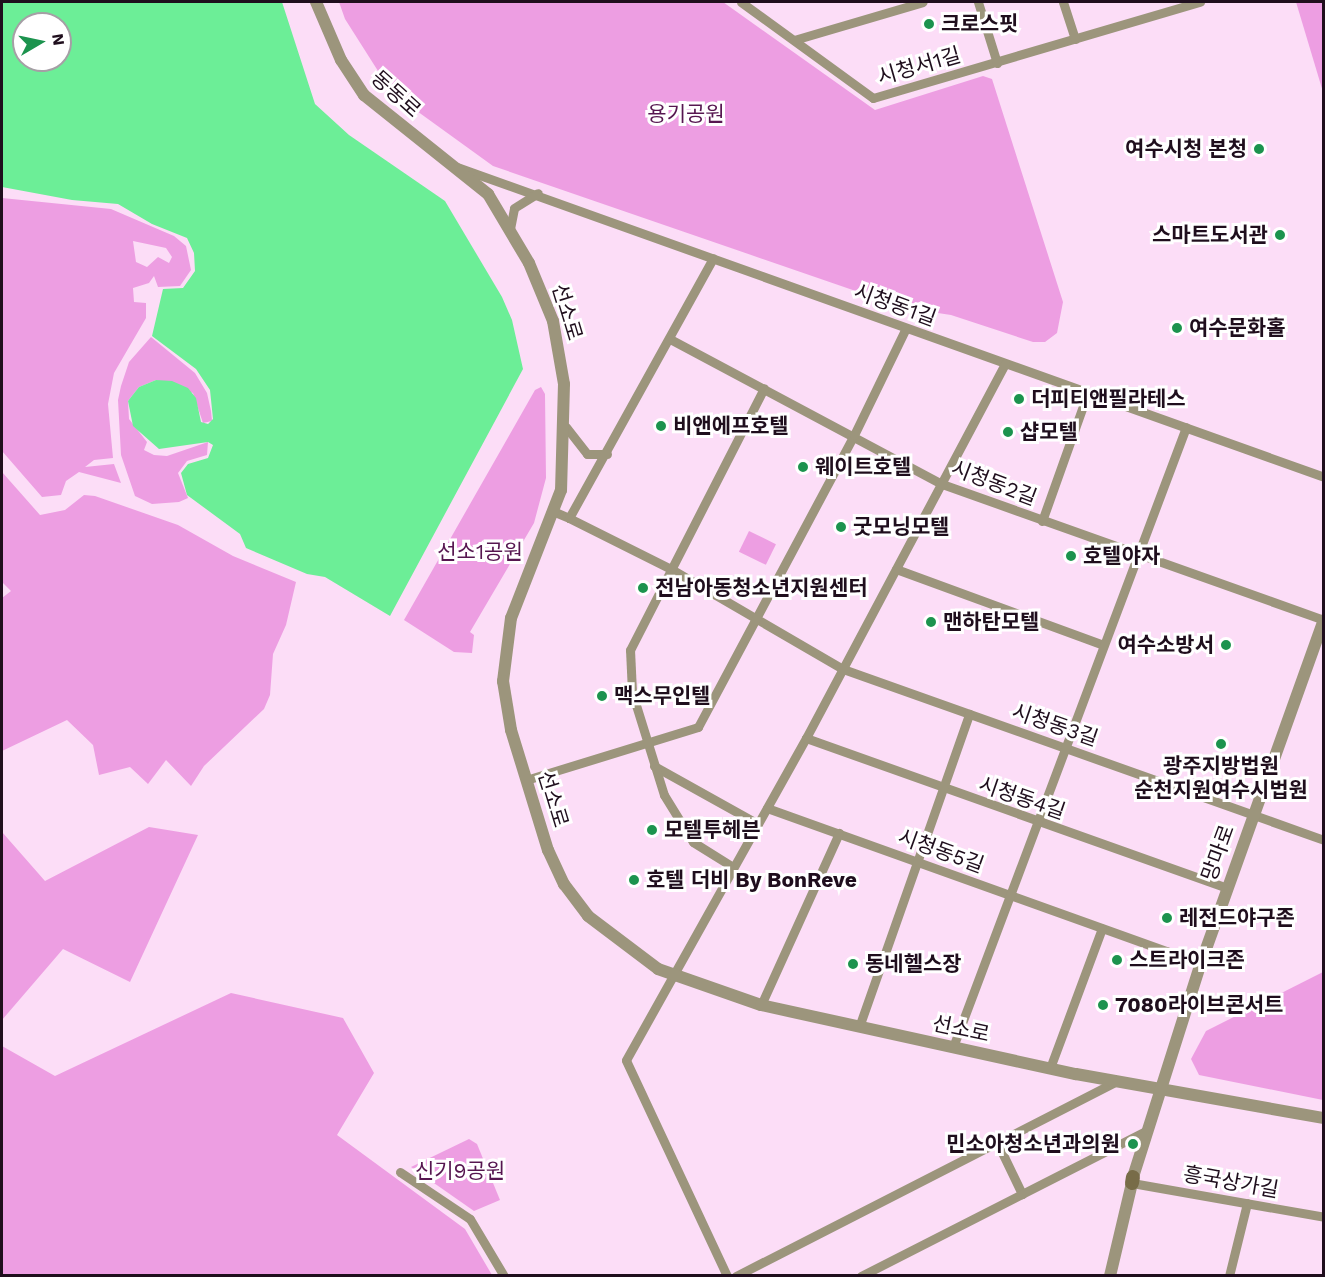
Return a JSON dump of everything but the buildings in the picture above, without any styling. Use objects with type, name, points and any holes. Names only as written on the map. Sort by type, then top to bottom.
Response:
[{"type":"street","name":"동동로","points":[[316,2],[341,60],[364,95],[455,166]]},
{"type":"street","name":"시청서1길","points":[[741,2],[873,98],[1200,2]]},
{"type":"street","points":[[794,40],[923,2]]},
{"type":"street","points":[[978,2],[997,63]]},
{"type":"street","points":[[1063,2],[1075,39]]},
{"type":"street","name":"시청동1길","points":[[455,166],[538,193],[1005,364],[1323,477]]},
{"type":"street","name":"선소로","points":[[455,166],[488,194],[510,229],[553,321],[564,384],[566,427],[561,490],[555,512],[522,584],[510,618],[505,652],[506,705],[548,850],[564,884],[582,908],[619,942],[675,976],[761,1005],[1050,1068],[1323,1118]]},
{"type":"street","points":[[510,229],[514,208],[538,193]]},
{"type":"street","points":[[569,518],[608,454],[713,258]]},
{"type":"street","points":[[526,780],[698,727],[758,619],[854,435],[906,328]]},
{"type":"street","name":"시청동2길","points":[[670,339],[854,435],[942,484],[1323,620]]},
{"type":"street","points":[[727,1275],[626,1060],[806,738],[1005,364]]},
{"type":"street","points":[[733,867],[693,842],[677,821],[654,766],[632,692],[630,650],[764,388]]},
{"type":"street","points":[[1042,521],[1088,392]]},
{"type":"street","points":[[566,427],[587,454],[608,454]]},
{"type":"street","points":[[953,1047],[1186,427]]},
{"type":"street","name":"시청동3길","points":[[555,512],[671,569],[843,669],[1323,840]]},
{"type":"street","points":[[896,569],[1104,645]]},
{"type":"street","name":"망마로","points":[[1110,1275],[1133,1180],[1159,1088],[1323,620]]},
{"type":"street","points":[[859,1027],[915,860],[969,714]]},
{"type":"street","name":"시청동4길","points":[[806,738],[941,789],[1228,888]]},
{"type":"street","points":[[654,766],[758,824]]},
{"type":"street","name":"시청동5길","points":[[767,808],[1201,963]]},
{"type":"street","points":[[761,1005],[838,833]]},
{"type":"street","points":[[1050,1068],[1102,928]]},
{"type":"street","points":[[736,1275],[1117,1081]]},
{"type":"street","points":[[861,1275],[1146,1131]]},
{"type":"street","points":[[997,1142],[1022,1194]]},
{"type":"street","points":[[400,1172],[470,1219],[504,1275]]},
{"type":"street","name":"흥국상가길","points":[[1133,1180],[1323,1217]]},
{"type":"street","points":[[1229,1275],[1246,1203]]},
{"type":"green space","name":"용기공원","points":[[339,2],[723,2],[875,110],[983,76],[992,79],[1063,302],[1057,333],[1045,342],[1033,342],[951,315],[905,308],[493,166],[392,93],[345,19]]},
{"type":"green space","points":[[1296,2],[1323,2],[1323,92]]},
{"type":"green space","points":[[2,198],[111,209],[174,236],[186,246],[191,270],[180,286],[158,287],[154,276],[149,283],[133,288],[134,302],[146,303],[146,318],[114,373],[108,404],[113,458],[94,460],[85,467],[114,464],[121,483],[79,472],[66,481],[61,495],[42,497],[2,451]],"holes":[[[133,241],[166,248],[172,257],[169,263],[158,257],[147,267],[136,262]]]},
{"type":"green space","points":[[151,337],[195,373],[207,393],[211,411],[212,421],[203,423],[193,393],[156,380],[139,387],[128,401],[129,419],[147,442],[144,450],[154,455],[167,456],[208,442],[207,455],[187,461],[178,473],[188,498],[179,502],[152,504],[135,496],[121,455],[118,400],[121,386],[129,362]]},
{"type":"green space","name":"선소1공원","points":[[541,387],[545,394],[546,478],[534,523],[470,632],[474,635],[472,653],[454,652],[404,620],[535,390]]},
{"type":"green space","points":[[2,472],[40,515],[65,510],[84,495],[95,496],[178,525],[233,556],[296,582],[286,625],[273,654],[270,695],[264,709],[204,766],[191,786],[166,760],[148,784],[130,767],[99,775],[93,745],[67,720],[2,751],[2,598],[11,591],[2,582]]},
{"type":"green space","points":[[749,531],[776,544],[766,565],[739,552]]},
{"type":"green space","points":[[149,827],[198,835],[130,982],[63,949],[2,1020],[2,832],[45,881]]},
{"type":"green space","points":[[1323,972],[1323,1100],[1199,1075],[1191,1059],[1206,1031]]},
{"type":"green space","points":[[231,993],[343,1018],[374,1073],[337,1135],[465,1229],[492,1275],[2,1275],[2,1046],[55,1076]]},
{"type":"green space","name":"신기9공원","points":[[469,1139],[477,1144],[500,1200],[474,1211],[411,1167]]},
{"type":"shaded area","points":[[2,2],[282,2],[315,104],[349,135],[445,201],[502,297],[512,320],[523,369],[390,616],[325,577],[307,574],[246,548],[240,534],[187,495],[181,473],[188,464],[208,458],[213,445],[208,442],[159,449],[133,426],[128,401],[139,387],[156,380],[172,381],[188,388],[196,398],[201,422],[208,424],[213,419],[210,390],[196,369],[152,336],[163,289],[183,288],[195,271],[194,253],[187,238],[152,224],[118,204],[72,200],[2,187]]},
{"type":"place","name":"크로스핏","points":[[929,24]]},
{"type":"place","name":"여수시청 본청","points":[[1259,149]]},
{"type":"place","name":"스마트도서관","points":[[1280,235]]},
{"type":"place","name":"여수문화홀","points":[[1177,328]]},
{"type":"place","name":"더피티앤필라테스","points":[[1019,399]]},
{"type":"place","name":"비앤에프호텔","points":[[661,426]]},
{"type":"place","name":"샵모텔","points":[[1008,432]]},
{"type":"place","name":"웨이트호텔","points":[[803,467]]},
{"type":"place","name":"굿모닝모텔","points":[[841,527]]},
{"type":"place","name":"호텔야자","points":[[1071,556]]},
{"type":"place","name":"전남아동청소년지원센터","points":[[643,588]]},
{"type":"place","name":"맨하탄모텔","points":[[931,622]]},
{"type":"place","name":"여수소방서","points":[[1226,645]]},
{"type":"place","name":"맥스무인텔","points":[[602,696]]},
{"type":"place","name":"광주지방법원 순천지원여수시법원","points":[[1221,744]]},
{"type":"place","name":"모텔투헤븐","points":[[652,830]]},
{"type":"place","name":"호텔 더비 By BonReve","points":[[634,880]]},
{"type":"place","name":"레전드야구존","points":[[1167,918]]},
{"type":"place","name":"스트라이크존","points":[[1117,960]]},
{"type":"place","name":"동네헬스장","points":[[853,964]]},
{"type":"place","name":"7080라이브콘서트","points":[[1103,1005]]},
{"type":"place","name":"민소아청소년과의원","points":[[1133,1144]]}]
